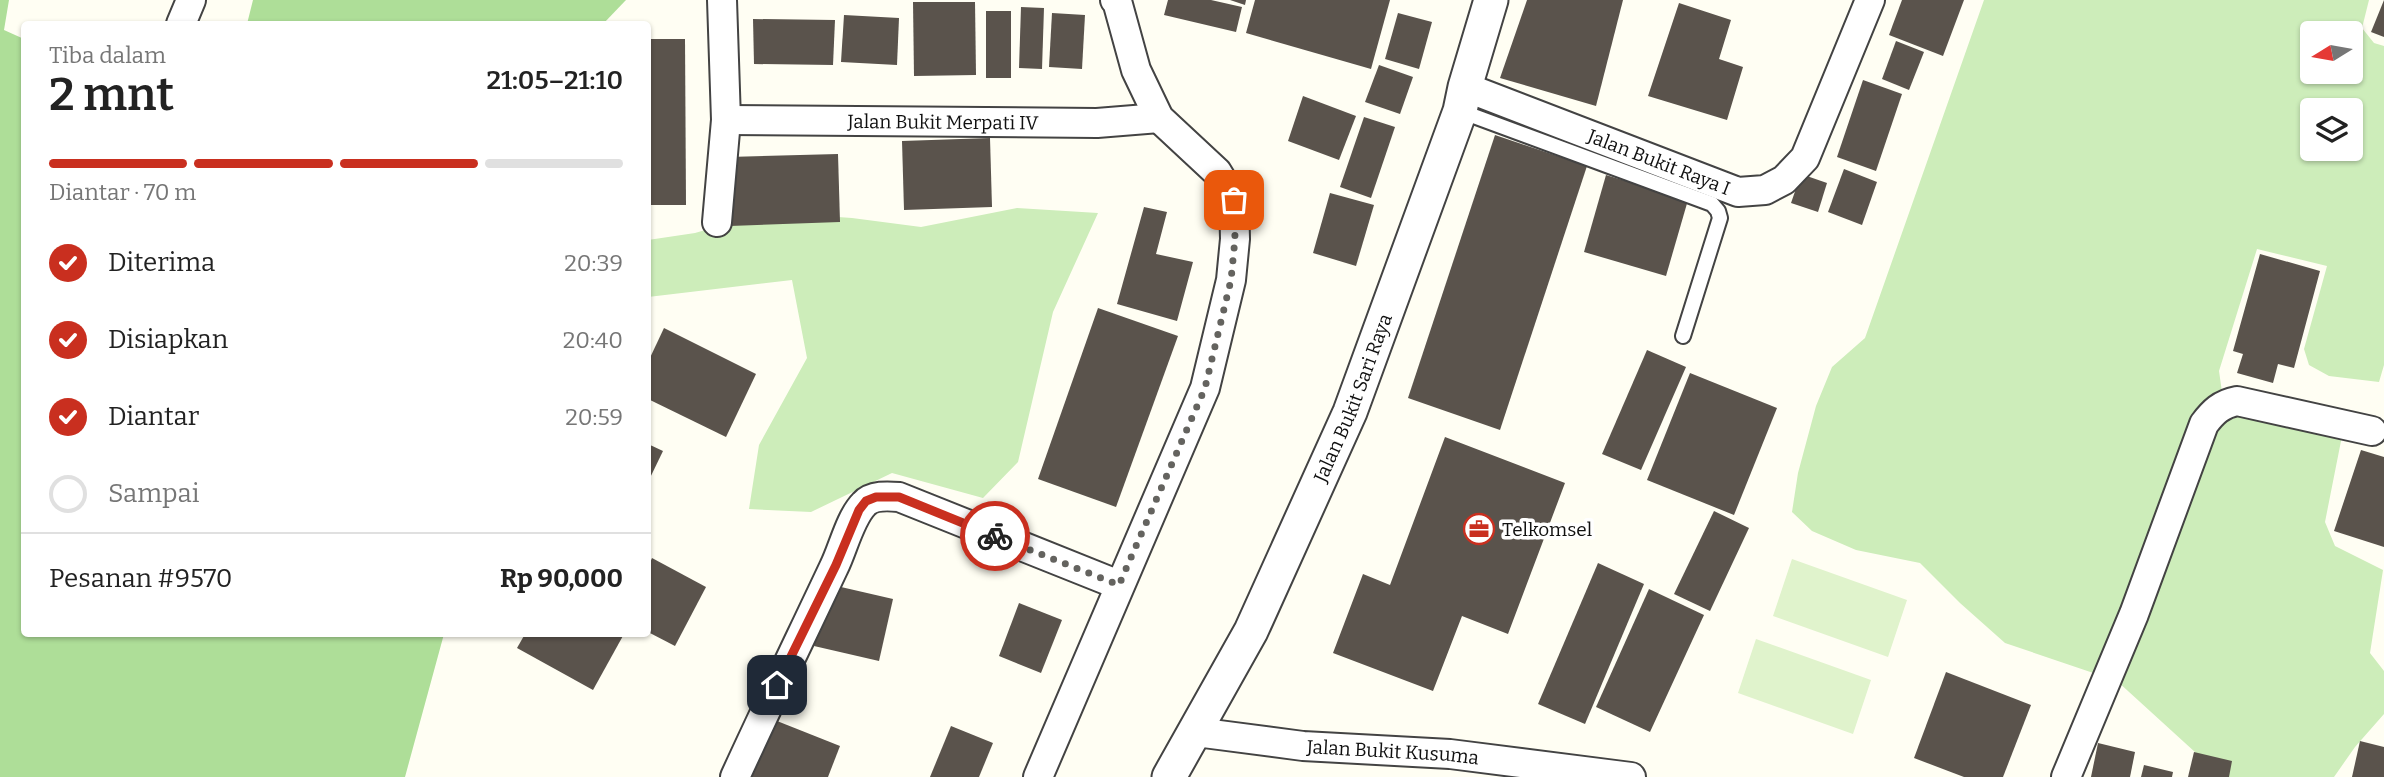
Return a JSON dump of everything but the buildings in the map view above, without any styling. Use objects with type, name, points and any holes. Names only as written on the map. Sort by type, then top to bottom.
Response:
[{"type":"street","points":[[182,21],[191,0]]},
{"type":"street","points":[[717,222],[726,120],[722,0]]},
{"type":"street","points":[[1038,777],[1205,388],[1231,280],[1235,239],[1234,200],[1217,172],[1159,118],[1136,70],[1116,0]]},
{"type":"street","name":"Jalan Bukit Sari Raya","points":[[1169,777],[1251,631],[1350,412],[1462,99],[1492,0]]},
{"type":"street","name":"Jalan Bukit Raya I","points":[[1462,99],[1738,192],[1766,190],[1784,180],[1805,158],[1870,0]]},
{"type":"street","name":"Jalan Bukit Merpati IV","points":[[726,120],[1097,123],[1159,118]]},
{"type":"street","points":[[2066,777],[2134,614],[2204,424],[2215,411],[2226,403],[2236,401],[2372,431]]},
{"type":"street","points":[[735,777],[836,565],[859,510],[866,501],[876,497],[899,497],[1119,585]]},
{"type":"street","name":"Jalan Bukit Kusuma","points":[[1196,732],[1303,746],[1450,754],[1631,777]]},
{"type":"lane","points":[[1462,99],[1712,204],[1720,218],[1683,337]]},
{"type":"green space","points":[[0,0],[9,0],[4,30],[21,38],[21,637],[443,637],[405,777],[0,777]]},
{"type":"green space","points":[[253,0],[626,0],[606,21],[248,21]]},
{"type":"green space","points":[[1984,0],[2369,0],[2363,24],[2363,21],[2300,21],[2300,84],[2363,84],[2363,29],[2374,43],[2384,46],[2384,365],[2379,382],[2329,376],[2309,365],[2304,349],[2327,266],[2257,249],[2219,371],[2225,413],[2342,436],[2325,522],[2335,546],[2383,570],[2370,653],[2384,671],[2384,714],[2355,747],[2334,777],[2217,777],[2207,763],[2117,681],[2005,643],[1920,563],[1856,550],[1812,531],[1792,512],[1798,473],[1816,406],[1832,367],[1865,338]]},
{"type":"green space","points":[[1017,208],[1098,213],[1053,312],[1018,462],[983,498],[892,473],[811,512],[749,509],[759,445],[807,358],[792,280],[651,297],[651,240],[695,233],[767,212],[852,218],[921,227]]},
{"type":"green space","points":[[1792,559],[1907,600],[1888,657],[1773,616]]},
{"type":"green space","points":[[1756,639],[1871,680],[1853,734],[1738,693]]},
{"type":"way so far","points":[[995,536],[1119,585],[1205,388],[1231,280],[1235,239],[1234,200]]},
{"type":"place","name":"Telkomsel","points":[[1479,529]]},
{"type":"route","points":[[777,685],[836,565],[859,510],[866,501],[876,497],[899,497],[995,536]]}]
